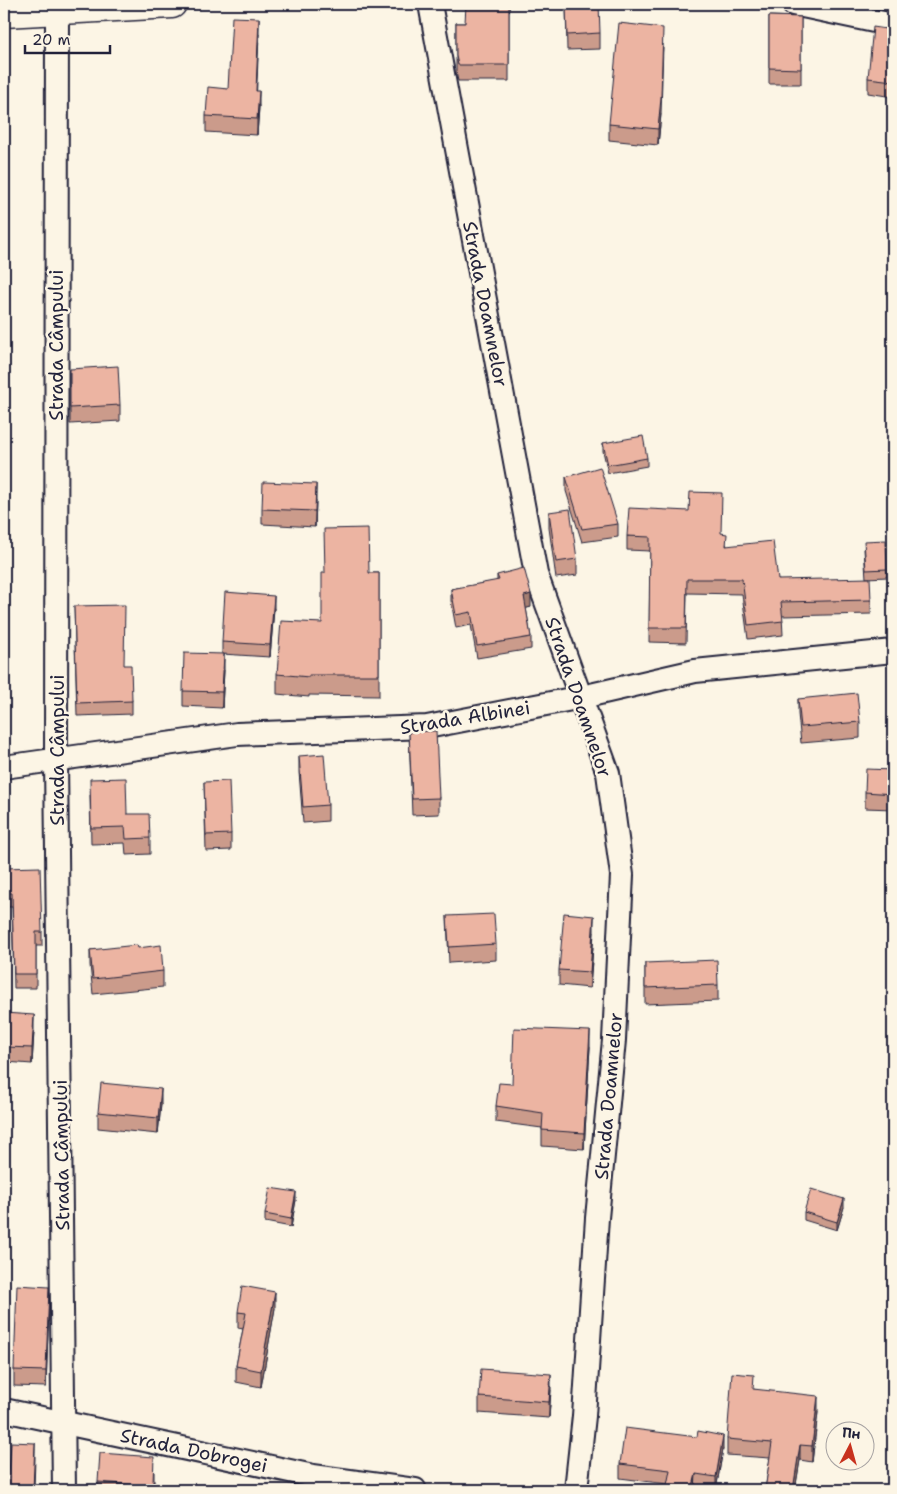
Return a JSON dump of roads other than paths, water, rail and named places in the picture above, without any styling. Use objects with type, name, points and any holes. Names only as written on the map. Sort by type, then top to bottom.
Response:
[{"type":"main road","points":[[4,14],[172,4]]},
{"type":"street","name":"Strada Doamnelor","points":[[430,4],[536,574],[608,773],[622,875],[614,1040],[597,1218],[584,1416],[576,1490]]},
{"type":"street","points":[[794,4],[893,25]]},
{"type":"street","name":"Strada Câmpului","points":[[57,10],[56,760],[64,1490]]},
{"type":"street","name":"Strada Albinei","points":[[4,767],[237,734],[427,727],[582,697],[695,671],[893,651]]},
{"type":"street","name":"Strada Dobrogei","points":[[4,1410],[313,1476],[415,1490]]}]
